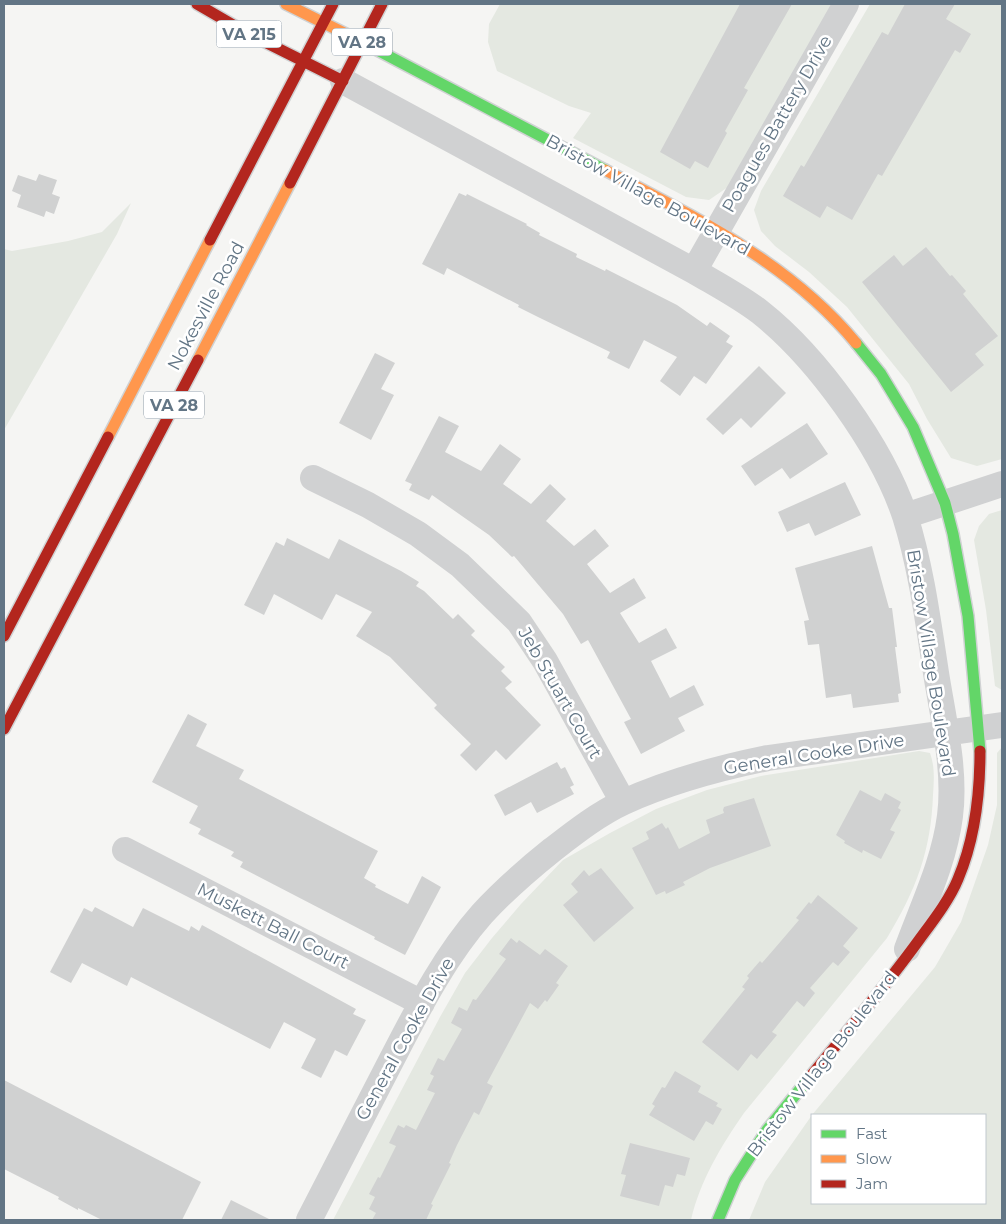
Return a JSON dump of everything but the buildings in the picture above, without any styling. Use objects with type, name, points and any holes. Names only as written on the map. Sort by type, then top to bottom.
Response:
[{"type":"main road","name":"VA 215","points":[[197,4],[247,33],[343,81]]},
{"type":"main road","name":"VA 215","points":[[286,4],[362,42]]},
{"type":"main road","name":"Nokesville Road","points":[[4,636],[333,4]]},
{"type":"main road","name":"Nokesville Road","points":[[4,729],[382,4]]},
{"type":"main road","name":"Bristow Village Boulevard","points":[[362,42],[717,229],[767,262],[798,286],[845,330],[881,374],[913,427],[945,503],[953,534],[990,726],[970,844],[958,880],[935,918],[902,963],[767,1130],[735,1180],[718,1220]]},
{"type":"street","name":"Poagues Battery Drive","points":[[694,271],[846,4]]},
{"type":"street","name":"Bristow Village Boulevard","points":[[343,81],[694,271],[740,298],[783,332],[813,365],[861,428],[878,458],[905,516],[918,565],[946,733],[951,786],[946,841],[935,878],[902,963]]},
{"type":"street","name":"Jeb Stuart Court","points":[[312,478],[368,505],[418,534],[460,565],[518,622],[545,661],[623,802]]},
{"type":"street","points":[[905,516],[1002,484]]},
{"type":"street","name":"General Cooke Drive","points":[[309,1220],[422,1003],[461,940],[481,915],[509,887],[564,840],[623,802],[683,779],[733,765],[768,758],[990,726]]},
{"type":"street","name":"Muskett Ball Court","points":[[125,850],[422,1003]]},
{"type":"shaded area","points":[[500,4],[833,4],[728,187],[709,200],[686,197],[573,138],[591,113],[569,106],[497,71],[488,42],[489,24]]},
{"type":"shaded area","points":[[870,4],[1002,4],[1002,459],[977,466],[951,458],[927,419],[909,384],[847,307],[809,272],[775,246],[761,231],[754,210],[761,191]]},
{"type":"shaded area","points":[[131,203],[117,234],[4,430],[4,249],[12,251],[68,241],[102,232]]},
{"type":"shaded area","points":[[1002,510],[1002,690],[995,686],[986,610],[974,540],[979,526],[989,514]]},
{"type":"shaded area","points":[[1002,747],[1002,1220],[749,1220],[765,1182],[811,1116],[811,1204],[986,1204],[986,1114],[813,1114],[935,967],[961,922],[988,845],[997,805],[997,753]]},
{"type":"shaded area","points":[[919,751],[930,753],[933,763],[932,815],[920,869],[906,903],[887,938],[735,1125],[719,1151],[706,1178],[691,1220],[333,1220],[465,973],[521,904],[563,860],[656,809],[707,790],[761,776]]},
{"type":"traffic: fast","points":[[362,42],[605,170]]},
{"type":"traffic: fast","points":[[856,343],[881,374],[913,427],[945,503],[953,534],[968,616],[980,751]]},
{"type":"traffic: fast","points":[[718,1220],[735,1180],[767,1130],[810,1077]]},
{"type":"traffic: slow","points":[[286,4],[362,42]]},
{"type":"traffic: slow","points":[[605,170],[707,225],[772,266],[802,289],[856,343]]},
{"type":"traffic: slow","points":[[198,360],[290,183]]},
{"type":"traffic: slow","points":[[108,437],[210,240]]},
{"type":"traffic: jam","points":[[197,4],[247,33],[343,81]]},
{"type":"traffic: jam","points":[[210,240],[333,4]]},
{"type":"traffic: jam","points":[[290,183],[382,4]]},
{"type":"traffic: jam","points":[[4,729],[198,360]]},
{"type":"traffic: jam","points":[[4,636],[108,437]]},
{"type":"traffic: jam","points":[[810,1077],[906,958],[941,910],[955,887],[969,848],[978,800],[980,751]]}]
